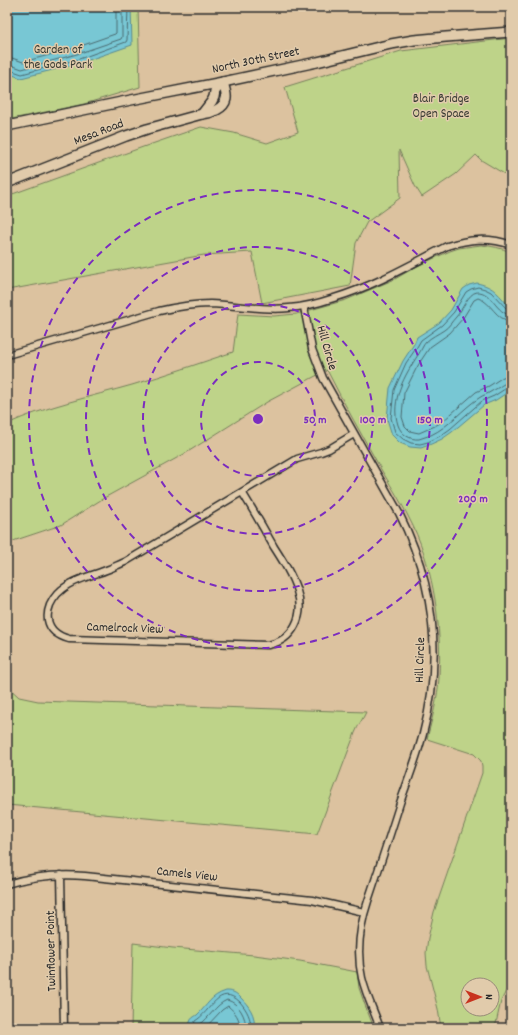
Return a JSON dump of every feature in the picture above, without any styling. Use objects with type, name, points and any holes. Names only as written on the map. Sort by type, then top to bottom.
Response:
[{"type":"main road","name":"North 30th Street","points":[[7,126],[317,62],[391,44],[446,37],[511,32]]},
{"type":"main road","name":"Mesa Road","points":[[7,182],[126,136],[202,114],[210,114],[223,104],[226,98],[223,82]]},
{"type":"street","points":[[7,355],[179,306],[211,304],[278,309],[304,307],[364,288],[447,246],[466,240],[498,241],[511,245]]},
{"type":"street","name":"Hill Circle","points":[[304,307],[311,343],[323,378],[399,513],[415,548],[425,581],[430,607],[434,646],[433,666],[430,698],[423,734],[364,912],[360,935],[359,962],[362,977],[366,992],[380,1028]]},
{"type":"street","name":"Camelrock View","points":[[242,492],[287,569],[297,591],[300,608],[297,623],[294,629],[279,642],[268,645],[69,639],[62,637],[52,630],[49,624],[48,610],[53,600],[66,586],[125,562],[297,459],[329,449],[354,434]]},
{"type":"street","name":"Camels View","points":[[7,884],[34,877],[62,875],[85,876],[312,900],[364,912]]},
{"type":"street","name":"Twinflower Point","points":[[62,875],[64,1028]]},
{"type":"green space","name":"Garden of the Gods Park","points":[[7,7],[138,7],[140,87],[84,104],[7,120]]},
{"type":"green space","name":"Blair Bridge Open Space","points":[[511,38],[511,178],[481,160],[476,155],[456,174],[422,197],[415,186],[399,150],[400,198],[367,222],[356,243],[350,286],[262,303],[252,252],[204,255],[7,290],[7,196],[201,127],[234,133],[267,143],[298,132],[285,87],[401,51]]},
{"type":"green space","points":[[481,245],[496,247],[511,252],[511,981],[500,1006],[500,977],[460,977],[460,1017],[497,1017],[495,1028],[441,1028],[438,1009],[427,966],[426,953],[434,912],[482,773],[481,761],[474,754],[427,739],[437,693],[440,659],[438,620],[426,561],[420,543],[406,512],[327,370],[267,402],[186,453],[104,498],[61,525],[7,543],[7,424],[53,407],[145,381],[233,352],[238,314],[274,316],[296,314],[346,300],[395,279],[417,266],[459,248]]},
{"type":"green space","points":[[7,686],[19,697],[38,701],[366,712],[355,733],[317,834],[7,805]]},
{"type":"green space","points":[[133,943],[254,955],[300,961],[357,972],[359,988],[374,1028],[131,1028]]},
{"type":"water","points":[[7,7],[131,7],[132,45],[80,63],[21,78],[7,73]]},
{"type":"water","points":[[477,283],[493,289],[511,308],[511,390],[496,400],[484,405],[442,439],[421,448],[410,447],[400,443],[392,435],[387,419],[390,388],[417,337],[439,323],[451,310],[463,289],[469,285]]},
{"type":"water","points":[[226,991],[236,993],[246,1004],[253,1015],[254,1028],[189,1028],[192,1019],[216,995]]}]
